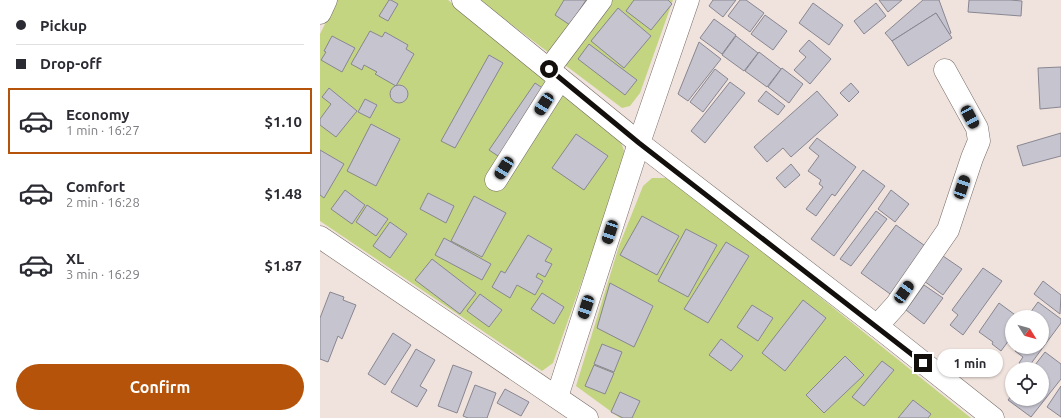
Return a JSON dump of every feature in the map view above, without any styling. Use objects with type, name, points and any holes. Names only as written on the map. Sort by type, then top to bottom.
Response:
[{"type":"street","points":[[320,13],[326,0]]},
{"type":"street","points":[[463,0],[639,143],[877,326],[993,418]]},
{"type":"street","points":[[496,180],[554,74],[601,0]]},
{"type":"street","points":[[557,397],[639,143],[688,0]]},
{"type":"street","points":[[877,326],[896,305],[948,230],[979,141],[977,128],[945,70]]},
{"type":"street","points":[[320,237],[587,418]]},
{"type":"green space","points":[[337,0],[448,0],[605,126],[620,140],[626,156],[553,363],[542,371],[320,221],[320,34]]},
{"type":"green space","points":[[479,0],[673,0],[640,93],[630,106],[622,108]]},
{"type":"green space","points":[[652,178],[671,178],[971,418],[620,418],[576,386],[619,246],[643,186]]},
{"type":"building","points":[[389,0],[398,4],[388,21],[379,16]]},
{"type":"building","points":[[564,0],[586,0],[570,25],[555,15]]},
{"type":"building","points":[[634,0],[668,0],[672,4],[651,30],[626,11]]},
{"type":"building","points":[[713,0],[736,0],[723,17],[709,6]]},
{"type":"building","points":[[740,0],[746,0],[764,13],[750,32],[728,16]]},
{"type":"building","points":[[879,0],[902,0],[888,12]]},
{"type":"building","points":[[923,0],[939,0],[951,33],[949,34],[936,13],[892,41],[885,33]]},
{"type":"building","points":[[969,0],[1022,1],[1021,16],[968,12]]},
{"type":"building","points":[[813,3],[843,25],[829,45],[799,23]]},
{"type":"building","points":[[876,3],[886,16],[864,34],[854,21]]},
{"type":"building","points":[[618,8],[651,36],[624,68],[591,41]]},
{"type":"building","points":[[936,13],[952,38],[908,66],[892,41]]},
{"type":"building","points":[[765,15],[787,31],[773,50],[751,34]]},
{"type":"building","points":[[714,19],[736,35],[722,54],[700,38]]},
{"type":"building","points":[[370,31],[382,37],[385,32],[408,45],[406,49],[414,54],[396,86],[375,74],[377,72],[364,65],[362,70],[351,64]]},
{"type":"building","points":[[332,36],[355,48],[342,72],[321,60],[326,52],[324,51]]},
{"type":"building","points":[[736,36],[758,53],[744,71],[722,55]]},
{"type":"building","points":[[809,40],[831,59],[810,84],[794,70],[806,57],[799,51]]},
{"type":"building","points":[[699,42],[721,59],[688,101],[678,94]]},
{"type":"building","points":[[589,44],[637,80],[625,95],[578,59]]},
{"type":"building","points":[[759,52],[781,69],[767,87],[745,71]]},
{"type":"building","points":[[489,55],[503,63],[455,148],[441,141]]},
{"type":"building","points":[[1061,67],[1061,107],[1040,109],[1038,68]]},
{"type":"building","points":[[782,68],[803,84],[789,103],[768,87]]},
{"type":"building","points":[[715,69],[728,79],[703,112],[690,102]]},
{"type":"building","points":[[730,82],[745,93],[705,143],[691,131]]},
{"type":"building","points":[[535,83],[547,91],[501,158],[489,150]]},
{"type":"building","points":[[851,83],[859,92],[849,102],[840,93]]},
{"type":"building","points":[[399,85],[405,88],[408,94],[405,100],[399,103],[393,100],[390,94],[393,88]]},
{"type":"building","points":[[329,88],[357,111],[336,137],[320,125],[320,119],[331,104],[322,97]]},
{"type":"building","points":[[766,91],[785,106],[778,115],[758,101]]},
{"type":"building","points":[[817,91],[838,115],[791,157],[783,148],[767,162],[754,147]]},
{"type":"building","points":[[365,99],[377,105],[370,118],[358,112]]},
{"type":"building","points":[[371,124],[400,139],[376,186],[347,171]]},
{"type":"building","points":[[1061,133],[1061,156],[1023,166],[1017,146]]},
{"type":"building","points":[[576,134],[608,156],[584,190],[552,168]]},
{"type":"building","points":[[817,138],[856,167],[835,196],[832,194],[816,216],[806,209],[823,187],[819,184],[821,180],[808,171],[819,156],[809,148]]},
{"type":"building","points":[[320,150],[344,164],[324,198],[320,195]]},
{"type":"building","points":[[791,164],[800,175],[785,188],[776,178]]},
{"type":"building","points":[[863,170],[885,186],[834,256],[811,239]]},
{"type":"building","points":[[345,190],[365,205],[352,224],[331,209]]},
{"type":"building","points":[[891,190],[909,204],[895,222],[878,209]]},
{"type":"building","points":[[428,193],[454,206],[446,223],[420,209]]},
{"type":"building","points":[[474,196],[506,213],[482,257],[451,241]]},
{"type":"building","points":[[367,205],[388,219],[376,236],[356,222]]},
{"type":"building","points":[[876,211],[887,219],[851,266],[840,259]]},
{"type":"building","points":[[642,216],[679,236],[657,275],[620,255]]},
{"type":"building","points":[[390,222],[407,234],[390,258],[373,246]]},
{"type":"building","points":[[896,225],[928,248],[893,296],[861,273]]},
{"type":"building","points":[[686,229],[717,245],[688,297],[658,281]]},
{"type":"building","points":[[528,235],[552,249],[545,261],[552,264],[545,277],[538,273],[536,277],[543,281],[535,295],[517,285],[510,298],[492,287],[501,271],[505,273]]},
{"type":"building","points":[[444,238],[491,264],[482,280],[435,255]]},
{"type":"building","points":[[726,242],[749,256],[708,323],[684,309]]},
{"type":"building","points":[[943,256],[962,269],[943,295],[924,281]]},
{"type":"building","points":[[432,259],[476,293],[460,314],[415,280]]},
{"type":"building","points":[[983,268],[1002,281],[963,335],[950,325],[958,315],[952,310]]},
{"type":"building","points":[[1043,281],[1061,295],[1060,314],[1034,294]]},
{"type":"building","points":[[610,283],[653,306],[634,347],[597,328]]},
{"type":"building","points":[[924,285],[943,298],[924,324],[906,310]]},
{"type":"building","points":[[330,292],[344,297],[343,300],[356,305],[342,339],[338,336],[328,362],[320,359],[320,318]]},
{"type":"building","points":[[542,293],[564,307],[554,324],[531,309]]},
{"type":"building","points":[[480,294],[502,310],[489,327],[467,311]]},
{"type":"building","points":[[803,300],[826,318],[785,371],[762,353]]},
{"type":"building","points":[[1038,302],[1049,310],[1032,310]]},
{"type":"building","points":[[999,303],[1008,310],[1005,310],[1005,346],[1001,351],[992,344],[993,342],[979,332]]},
{"type":"building","points":[[752,305],[773,318],[758,341],[737,327]]},
{"type":"building","points":[[1049,310],[1061,319],[1061,323],[1049,339]]},
{"type":"building","points":[[393,333],[411,345],[385,385],[368,374]]},
{"type":"building","points":[[721,339],[743,356],[731,371],[709,355]]},
{"type":"building","points":[[602,344],[622,352],[614,372],[594,364]]},
{"type":"building","points":[[416,349],[435,360],[420,386],[427,390],[417,407],[391,392]]},
{"type":"building","points":[[1019,354],[1038,354],[1032,362],[1020,362],[1023,357]]},
{"type":"building","points":[[1043,354],[1048,354],[1061,364],[1061,379],[1049,394],[1049,362],[1037,362]]},
{"type":"building","points":[[845,356],[864,375],[824,413],[806,395]]},
{"type":"building","points":[[882,361],[894,370],[864,406],[852,397]]},
{"type":"building","points":[[453,365],[472,372],[457,413],[438,406]]},
{"type":"building","points":[[594,365],[614,373],[605,394],[585,386]]},
{"type":"building","points":[[475,385],[496,393],[487,418],[468,418],[463,416]]},
{"type":"building","points":[[1061,386],[1061,417],[1047,407]]},
{"type":"building","points":[[505,389],[529,402],[521,416],[497,403]]},
{"type":"building","points":[[620,392],[640,401],[632,418],[623,418],[611,412]]},
{"type":"building","points":[[913,400],[931,414],[928,418],[898,418]]},
{"type":"building","points":[[1016,406],[1040,406],[1031,417]]},
{"type":"route","points":[[549,69],[639,143],[923,363]]}]
